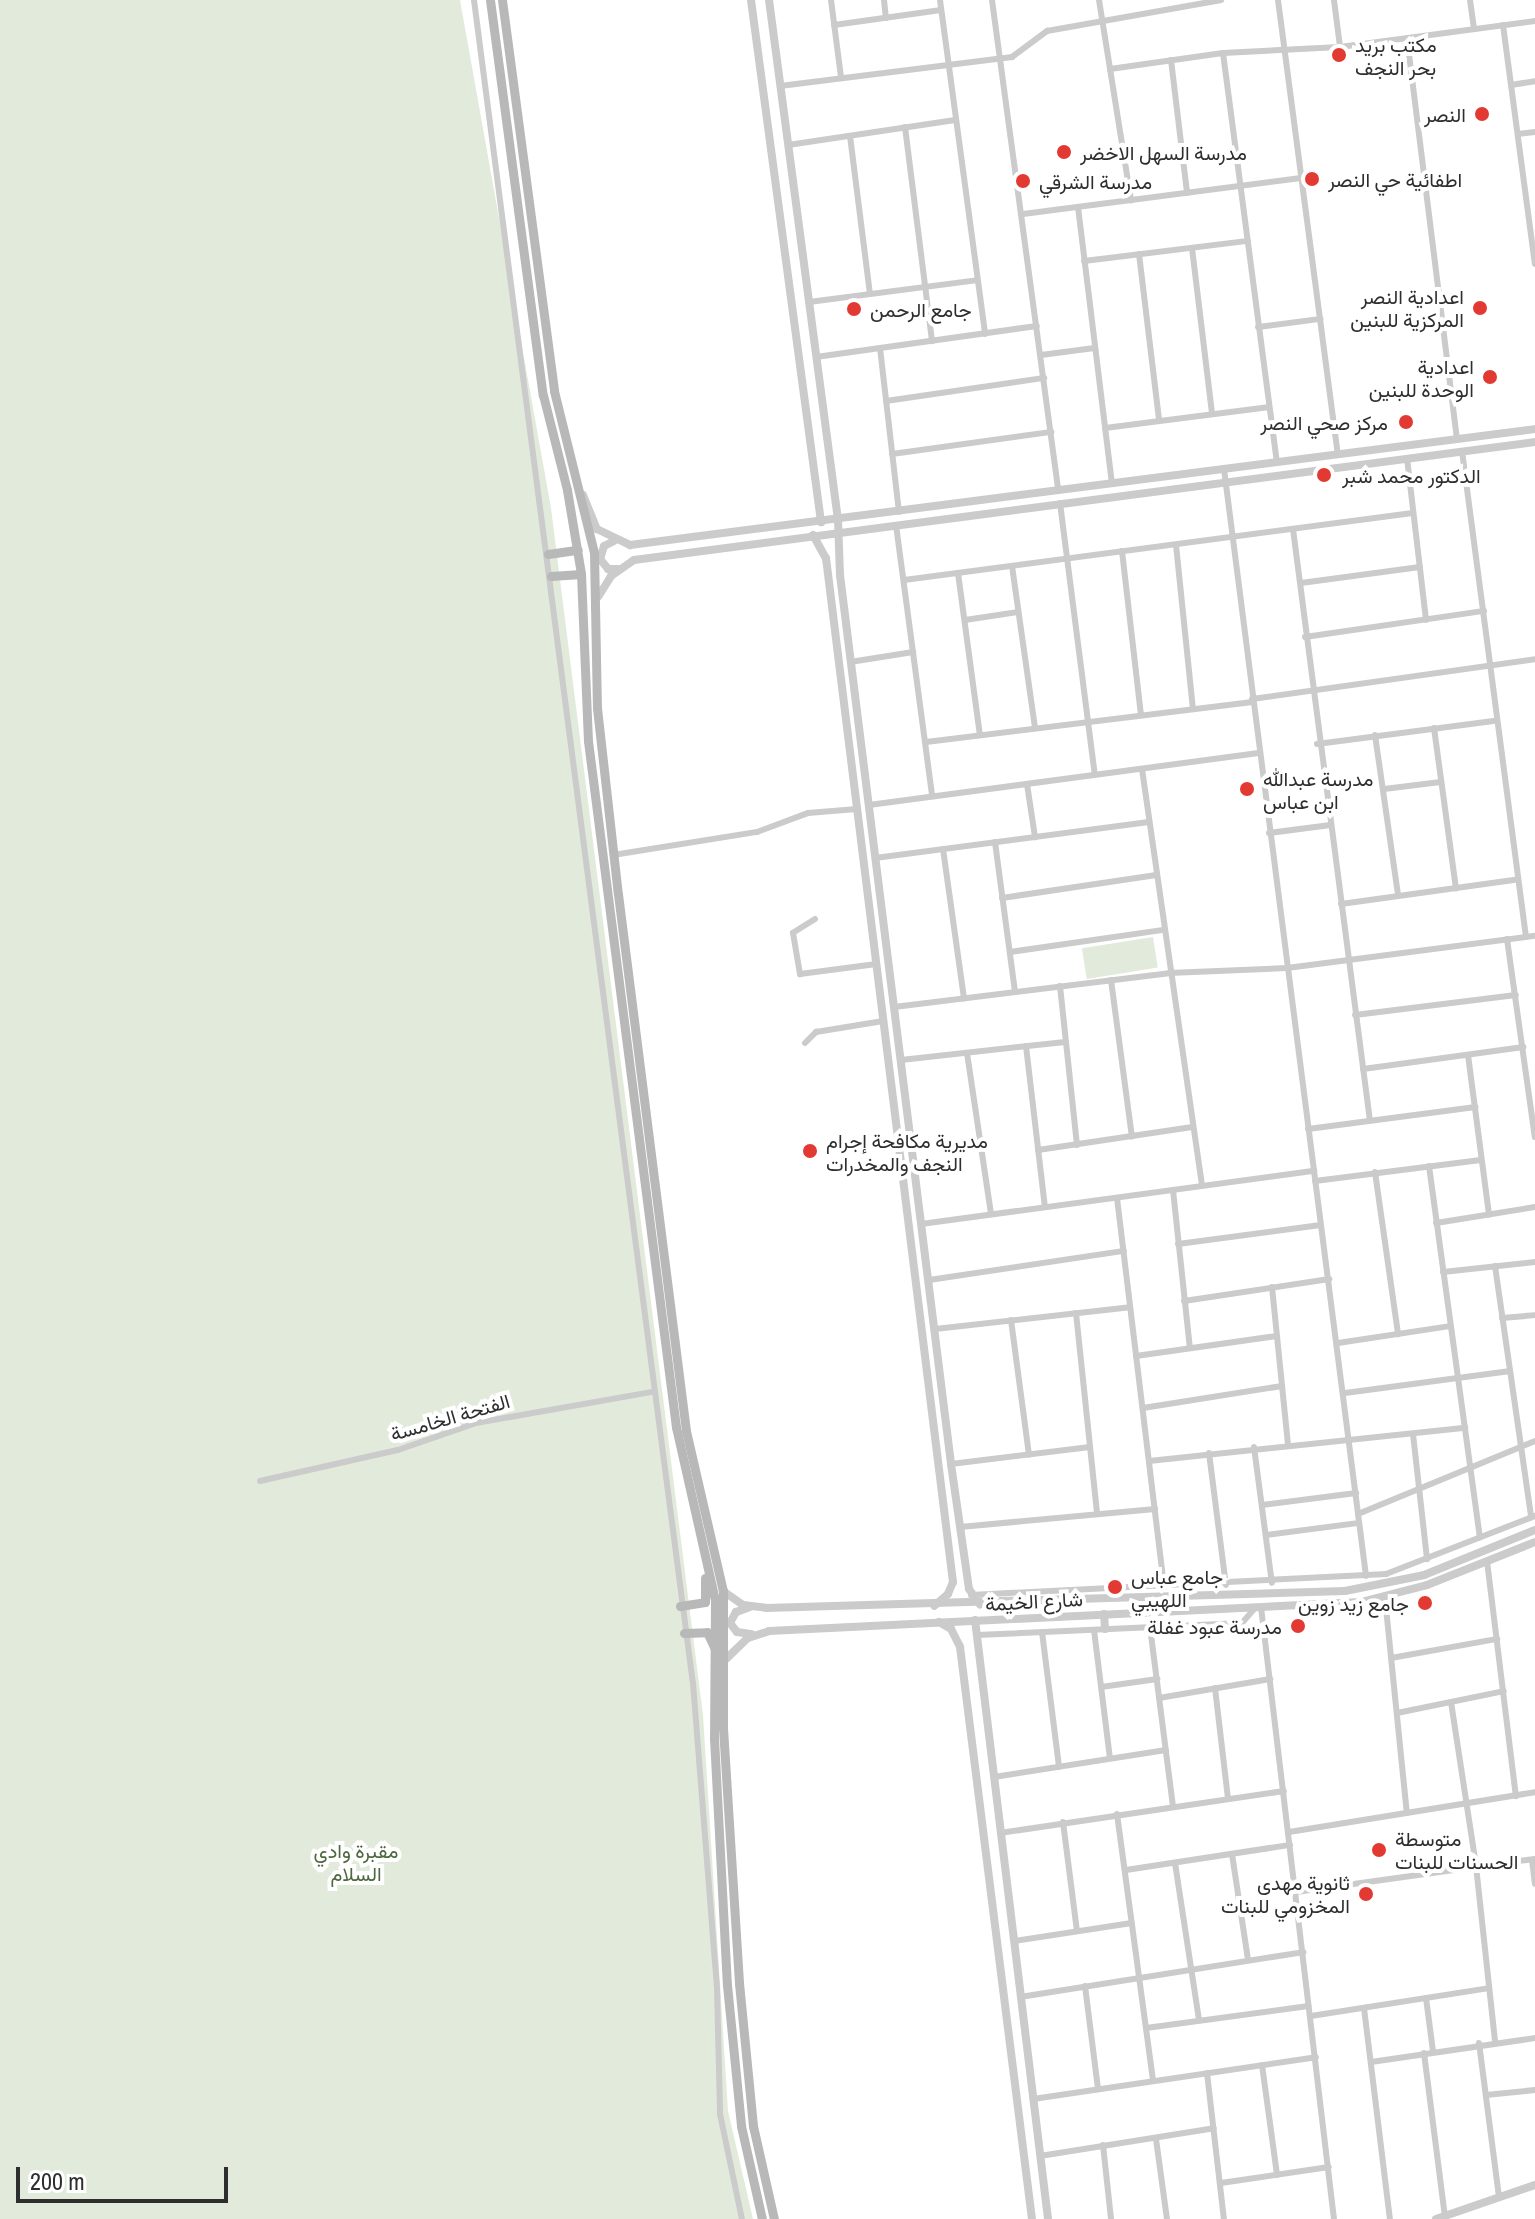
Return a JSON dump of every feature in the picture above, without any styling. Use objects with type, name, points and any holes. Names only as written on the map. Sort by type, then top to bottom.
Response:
[{"type":"main road","points":[[490,0],[543,395],[578,550],[585,697],[676,1427],[715,1600],[721,1659]]},
{"type":"main road","points":[[502,0],[554,391],[583,495],[598,597],[597,699],[613,855],[686,1431],[723,1591],[720,1764],[740,2114],[762,2219]]},
{"type":"main road","points":[[553,435],[564,432]]},
{"type":"main road","points":[[560,463],[563,457],[572,457]]},
{"type":"main road","points":[[548,554],[578,550]]},
{"type":"main road","points":[[551,576],[581,574]]},
{"type":"main road","points":[[584,668],[592,673],[597,670]]},
{"type":"main road","points":[[585,697],[597,699]]},
{"type":"main road","points":[[680,1606],[706,1600],[707,1563]]},
{"type":"main road","points":[[684,1633],[709,1633],[721,1659]]},
{"type":"main road","points":[[721,1782],[750,2102],[774,2219]]},
{"type":"street","points":[[474,0],[551,576],[652,1392],[693,1683],[717,1988],[720,2114],[742,2219]]},
{"type":"street","points":[[751,0],[821,522]]},
{"type":"street","points":[[769,0],[838,520],[850,662],[951,1464],[970,1592],[980,1605]]},
{"type":"street","points":[[831,0],[841,77]]},
{"type":"street","points":[[884,0],[886,18]]},
{"type":"street","points":[[940,0],[985,334]]},
{"type":"street","points":[[992,0],[1058,491]]},
{"type":"street","points":[[1099,0],[1131,200]]},
{"type":"street","points":[[1162,0],[1163,9]]},
{"type":"street","points":[[780,86],[948,62],[1000,59],[1020,55],[1037,34],[1219,0]]},
{"type":"street","points":[[1278,0],[1338,455]]},
{"type":"street","points":[[1334,0],[1340,47]]},
{"type":"street","points":[[1470,0],[1474,29]]},
{"type":"street","points":[[834,25],[941,10]]},
{"type":"street","points":[[1110,69],[1223,53],[1340,47],[1535,21]]},
{"type":"street","points":[[1503,25],[1535,264]]},
{"type":"street","points":[[1407,38],[1457,439]]},
{"type":"street","points":[[1223,53],[1277,462]]},
{"type":"street","points":[[1171,60],[1187,193]]},
{"type":"street","points":[[1511,85],[1535,81]]},
{"type":"street","points":[[788,145],[955,120]]},
{"type":"street","points":[[905,127],[932,341]]},
{"type":"street","points":[[769,131],[786,129]]},
{"type":"street","points":[[1518,134],[1535,132]]},
{"type":"street","points":[[850,136],[870,294]]},
{"type":"street","points":[[773,159],[790,157]]},
{"type":"street","points":[[1023,214],[1301,178]]},
{"type":"street","points":[[1525,189],[1535,188]]},
{"type":"street","points":[[1078,207],[1112,484]]},
{"type":"street","points":[[1084,261],[1248,241]]},
{"type":"street","points":[[1192,248],[1212,413]]},
{"type":"street","points":[[1139,254],[1159,420]]},
{"type":"street","points":[[809,302],[978,280]]},
{"type":"street","points":[[1258,327],[1320,319]]},
{"type":"street","points":[[816,357],[1037,326]]},
{"type":"street","points":[[880,348],[899,512]]},
{"type":"street","points":[[1041,355],[1095,348]]},
{"type":"street","points":[[886,401],[1044,378]]},
{"type":"street","points":[[1105,428],[1268,407]]},
{"type":"street","points":[[583,495],[597,529],[615,541],[630,545],[1535,429]]},
{"type":"street","points":[[892,454],[1051,432]]},
{"type":"street","points":[[598,597],[618,569],[634,560],[1535,442]]},
{"type":"street","points":[[1462,451],[1484,611],[1494,721],[1515,880],[1526,937]]},
{"type":"street","points":[[1407,458],[1426,620]]},
{"type":"street","points":[[1242,467],[1244,479]]},
{"type":"street","points":[[1224,469],[1269,833],[1345,1393],[1366,1576]]},
{"type":"street","points":[[1213,471],[1213,483]]},
{"type":"street","points":[[1060,503],[1095,775]]},
{"type":"street","points":[[943,506],[945,518]]},
{"type":"street","points":[[904,580],[1413,513]]},
{"type":"street","points":[[896,525],[932,796]]},
{"type":"street","points":[[1293,529],[1317,744],[1370,1121]]},
{"type":"street","points":[[813,535],[826,558],[952,1588],[958,1593],[1301,1582],[1366,1576],[1427,1559],[1533,1517],[1495,1266]]},
{"type":"street","points":[[615,541],[604,546],[600,559],[608,569],[618,569]]},
{"type":"street","points":[[1176,545],[1193,709]]},
{"type":"street","points":[[1122,551],[1141,714]]},
{"type":"street","points":[[1012,566],[1035,728]]},
{"type":"street","points":[[1301,583],[1420,567]]},
{"type":"street","points":[[958,573],[980,735]]},
{"type":"street","points":[[1305,637],[1484,611]]},
{"type":"street","points":[[965,620],[1018,612]]},
{"type":"street","points":[[850,662],[913,652]]},
{"type":"street","points":[[926,742],[1193,709],[1535,659]]},
{"type":"street","points":[[1317,744],[1494,721]]},
{"type":"street","points":[[1434,728],[1456,888]]},
{"type":"street","points":[[1375,735],[1398,895]]},
{"type":"street","points":[[869,805],[1259,753]]},
{"type":"street","points":[[1142,769],[1202,1186]]},
{"type":"street","points":[[1384,789],[1441,782]]},
{"type":"street","points":[[1027,784],[1035,837]]},
{"type":"street","points":[[613,855],[757,832],[808,813],[857,809]]},
{"type":"street","points":[[875,858],[1149,822]]},
{"type":"street","points":[[1269,833],[1330,825]]},
{"type":"street","points":[[995,842],[1015,992]]},
{"type":"street","points":[[943,849],[964,999]]},
{"type":"street","points":[[1002,898],[1156,875]]},
{"type":"street","points":[[1341,904],[1515,880]]},
{"type":"street","points":[[815,919],[793,933],[800,974],[876,964]]},
{"type":"street","points":[[1010,952],[1163,930]]},
{"type":"street","points":[[894,1007],[1169,973],[1287,968],[1535,936]]},
{"type":"street","points":[[1507,939],[1533,1103],[1535,1137]]},
{"type":"street","points":[[1111,980],[1132,1137]]},
{"type":"street","points":[[1060,986],[1077,1145]]},
{"type":"street","points":[[1355,1015],[1516,995]]},
{"type":"street","points":[[805,1043],[816,1032],[883,1021]]},
{"type":"street","points":[[901,1060],[1065,1042]]},
{"type":"street","points":[[887,1046],[899,1046]]},
{"type":"street","points":[[1026,1046],[1045,1207]]},
{"type":"street","points":[[1363,1069],[1523,1047]]},
{"type":"street","points":[[967,1053],[991,1214]]},
{"type":"street","points":[[1468,1055],[1489,1215]]},
{"type":"street","points":[[891,1085],[903,1081]]},
{"type":"street","points":[[1308,1129],[1476,1107]]},
{"type":"street","points":[[1038,1150],[1192,1127]]},
{"type":"street","points":[[1315,1181],[1481,1160]]},
{"type":"street","points":[[1429,1166],[1480,1538]]},
{"type":"street","points":[[921,1224],[1314,1171]]},
{"type":"street","points":[[1375,1172],[1398,1334]]},
{"type":"street","points":[[1173,1190],[1190,1348]]},
{"type":"street","points":[[1117,1198],[1164,1587]]},
{"type":"street","points":[[1436,1223],[1535,1207]]},
{"type":"street","points":[[1178,1244],[1321,1225]]},
{"type":"street","points":[[929,1280],[1124,1251]]},
{"type":"street","points":[[1443,1272],[1535,1262]]},
{"type":"street","points":[[1184,1301],[1329,1279]]},
{"type":"street","points":[[1272,1287],[1288,1444]]},
{"type":"street","points":[[935,1329],[1130,1307]]},
{"type":"street","points":[[1076,1313],[1097,1514]]},
{"type":"street","points":[[1502,1318],[1535,1315]]},
{"type":"street","points":[[1011,1320],[1029,1455]]},
{"type":"street","points":[[1338,1343],[1450,1326]]},
{"type":"street","points":[[1136,1356],[1277,1336]]},
{"type":"street","points":[[1345,1393],[1509,1371]]},
{"type":"street","points":[[1143,1408],[1282,1386]]},
{"type":"street","name":"الفتحة الخامسة","points":[[260,1481],[398,1450],[476,1423],[652,1392]]},
{"type":"street","points":[[1149,1461],[1254,1447],[1350,1442],[1465,1428]]},
{"type":"street","points":[[1413,1434],[1427,1559]]},
{"type":"street","points":[[1358,1514],[1535,1441]]},
{"type":"street","points":[[951,1464],[1090,1447]]},
{"type":"street","points":[[1254,1447],[1272,1583]]},
{"type":"street","points":[[1209,1453],[1226,1585]]},
{"type":"street","points":[[1262,1505],[1356,1493]]},
{"type":"street","points":[[960,1527],[1155,1509]]},
{"type":"street","points":[[1266,1535],[1359,1523]]},
{"type":"street","name":"شارع الخيمة","points":[[751,1607],[980,1605],[1301,1593],[1400,1582],[1535,1530]]},
{"type":"street","name":"شارع الخيمة","points":[[755,1634],[1385,1598],[1535,1542]]},
{"type":"street","points":[[1487,1561],[1516,1796]]},
{"type":"street","points":[[1301,1582],[1301,1593]]},
{"type":"street","points":[[934,1606],[952,1588]]},
{"type":"street","points":[[723,1591],[751,1607]]},
{"type":"street","points":[[1234,1609],[1230,1602],[1240,1595]]},
{"type":"street","points":[[1180,1597],[1188,1605],[1183,1611]]},
{"type":"street","points":[[1385,1598],[1407,1813]]},
{"type":"street","points":[[751,1607],[736,1612],[730,1623],[737,1632],[755,1634]]},
{"type":"street","points":[[977,1635],[1246,1623],[1259,1607]]},
{"type":"street","points":[[1259,1607],[1284,1791],[1334,2219]]},
{"type":"street","points":[[1104,1614],[1105,1629]]},
{"type":"street","points":[[975,1620],[1048,2219]]},
{"type":"street","points":[[938,1622],[957,1636],[961,1658],[1032,2219]]},
{"type":"street","points":[[1150,1627],[1173,1806]]},
{"type":"street","points":[[1094,1630],[1110,1758]]},
{"type":"street","points":[[1042,1632],[1059,1767]]},
{"type":"street","points":[[721,1659],[755,1634]]},
{"type":"street","points":[[1391,1658],[1497,1639]]},
{"type":"street","points":[[961,1658],[979,1656]]},
{"type":"street","points":[[1101,1687],[1157,1679]]},
{"type":"street","points":[[1159,1698],[1270,1679]]},
{"type":"street","points":[[1215,1688],[1228,1798]]},
{"type":"street","points":[[1397,1713],[1504,1691]]},
{"type":"street","points":[[1451,1702],[1476,1866],[1495,2041]]},
{"type":"street","points":[[994,1777],[1166,1750]]},
{"type":"street","points":[[1000,1833],[1284,1791]]},
{"type":"street","points":[[1289,1832],[1535,1792]]},
{"type":"street","points":[[1117,1814],[1153,2081]]},
{"type":"street","points":[[1063,1822],[1077,1931]]},
{"type":"street","points":[[1126,1870],[1290,1845]]},
{"type":"street","points":[[1232,1854],[1248,1960]]},
{"type":"street","points":[[1296,1892],[1534,1860],[1535,1884]]},
{"type":"street","points":[[1175,1863],[1199,2020]]},
{"type":"street","points":[[1014,1941],[1132,1923]]},
{"type":"street","points":[[998,1952],[1008,1959],[1015,1952]]},
{"type":"street","points":[[1004,1997],[1011,1989],[1020,1996],[1303,1952]]},
{"type":"street","points":[[1085,1986],[1098,2089]]},
{"type":"street","points":[[1311,2016],[1489,1988]]},
{"type":"street","points":[[1426,1998],[1433,2051]]},
{"type":"street","points":[[1146,2028],[1309,2006]]},
{"type":"street","points":[[1364,2008],[1390,2219]]},
{"type":"street","points":[[1371,2062],[1479,2043],[1535,2038]]},
{"type":"street","points":[[1479,2043],[1499,2198]]},
{"type":"street","points":[[1424,2053],[1440,2218],[1535,2185]]},
{"type":"street","points":[[1033,2099],[1316,2057]]},
{"type":"street","points":[[1262,2065],[1277,2175]]},
{"type":"street","points":[[1207,2073],[1224,2219]]},
{"type":"street","points":[[1486,2095],[1535,2090]]},
{"type":"street","points":[[1040,2156],[1214,2128]]},
{"type":"street","points":[[1156,2139],[1167,2219]]},
{"type":"street","points":[[1103,2145],[1111,2219]]},
{"type":"street","points":[[1221,2183],[1329,2167]]},
{"type":"green space","name":"مقبرة وادي السلام","points":[[0,0],[460,0],[551,508],[703,1715],[728,2111],[753,2219],[0,2219]]},
{"type":"green space","points":[[1153,937],[1158,968],[1087,979],[1082,948]]},
{"type":"place","name":"مكتب بريد بحر النجف","points":[[1339,55]]},
{"type":"place","name":"النصر","points":[[1482,114]]},
{"type":"place","name":"مدرسة السهل الاخضر","points":[[1064,152]]},
{"type":"place","name":"اطفائية حي النصر","points":[[1312,179]]},
{"type":"place","name":"مدرسة الشرقي","points":[[1023,181]]},
{"type":"place","name":"اعدادية النصر المركزية للبنين","points":[[1480,308]]},
{"type":"place","name":"جامع الرحمن","points":[[854,309]]},
{"type":"place","name":"اعدادية الوحدة للبنين","points":[[1490,377]]},
{"type":"place","name":"مركز صحي النصر","points":[[1406,422]]},
{"type":"place","name":"الدكتور محمد شبر","points":[[1324,475]]},
{"type":"place","name":"مدرسة عبدالله ابن عباس","points":[[1247,789]]},
{"type":"place","name":"مديرية مكافحة إجرام النجف والمخدرات","points":[[810,1151]]},
{"type":"place","name":"جامع عباس اللهيبي","points":[[1115,1587]]},
{"type":"place","name":"جامع زيد زوين","points":[[1425,1603]]},
{"type":"place","name":"مدرسة عبود غفلة","points":[[1298,1626]]},
{"type":"place","name":"متوسطة الحسنات للبنات","points":[[1379,1850]]},
{"type":"place","name":"ثانوية مهدي المخزومي للبنات","points":[[1366,1894]]}]
